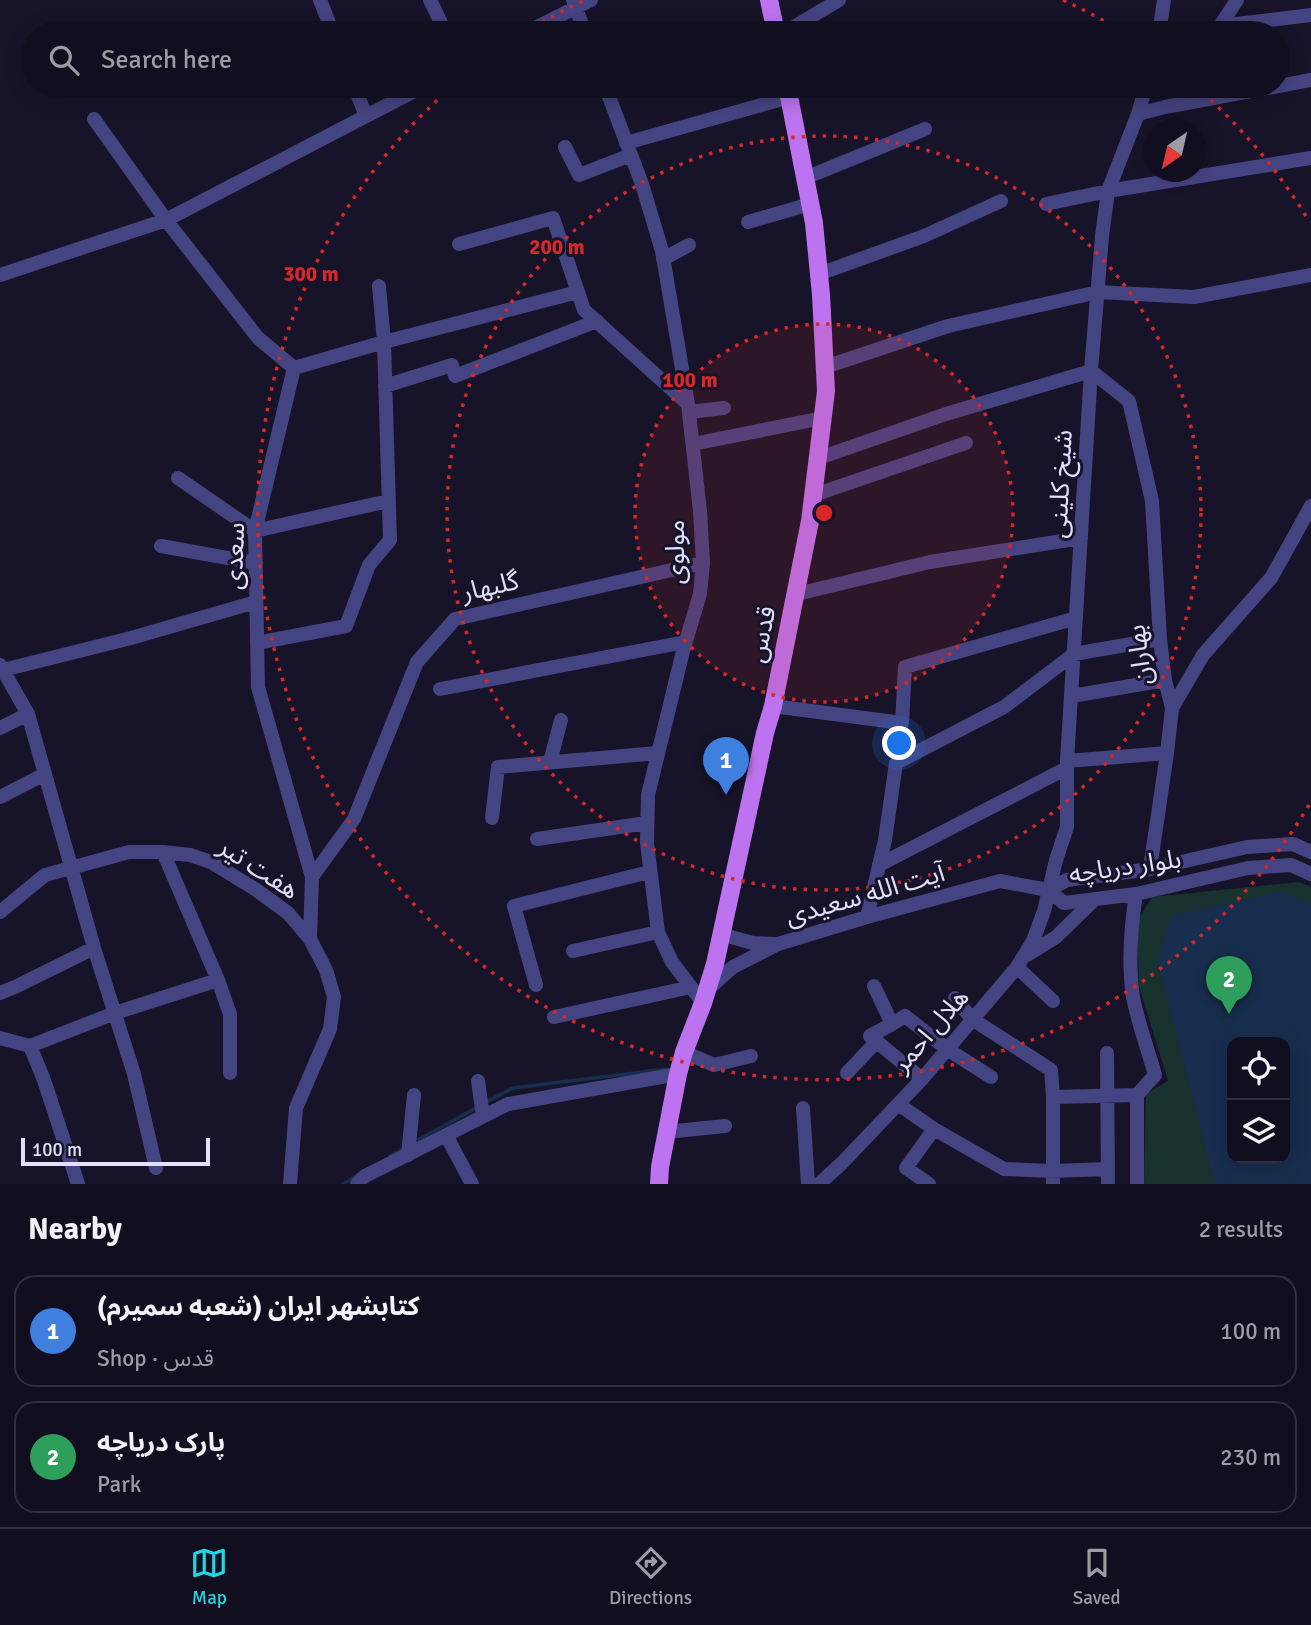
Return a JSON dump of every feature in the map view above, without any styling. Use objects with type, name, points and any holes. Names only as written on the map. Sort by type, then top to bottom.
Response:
[{"type":"main road","points":[[769,0],[773,21]]},
{"type":"main road","name":"قدس","points":[[659,1184],[678,1074],[700,993],[715,964],[773,706],[797,594],[819,458],[826,391],[819,274],[814,223],[790,98]]},
{"type":"street","points":[[320,0],[328,21]]},
{"type":"street","points":[[430,0],[440,21]]},
{"type":"street","points":[[545,21],[574,4],[591,0]]},
{"type":"street","points":[[803,21],[839,0]]},
{"type":"street","points":[[1161,21],[1164,0]]},
{"type":"street","points":[[1222,21],[1237,0]]},
{"type":"street","points":[[574,4],[580,21]]},
{"type":"street","points":[[1273,21],[1311,15]]},
{"type":"street","points":[[1290,84],[1311,80]]},
{"type":"street","points":[[359,98],[366,116]]},
{"type":"street","points":[[0,275],[166,220],[401,98]]},
{"type":"street","name":"مولوی","points":[[609,98],[642,184],[663,259],[689,408],[704,563],[700,594],[685,642],[648,795],[647,844],[658,932],[672,962],[700,993]]},
{"type":"street","points":[[565,147],[579,175],[629,149],[772,98]]},
{"type":"street","name":"شیخ کلینی","points":[[1048,890],[1067,827],[1067,764],[1091,371],[1108,191],[1143,98]]},
{"type":"street","points":[[1138,114],[1214,98]]},
{"type":"street","points":[[94,119],[166,220],[258,338],[295,368],[578,292]]},
{"type":"street","points":[[805,178],[925,129]]},
{"type":"street","points":[[1046,204],[1108,191],[1311,159]]},
{"type":"street","points":[[819,274],[924,236],[1001,201]]},
{"type":"street","points":[[748,222],[810,204]]},
{"type":"street","points":[[459,244],[552,218],[584,310],[689,408],[723,408]]},
{"type":"street","points":[[663,259],[689,245]]},
{"type":"street","points":[[825,367],[948,326],[1098,292],[1194,297],[1311,275]]},
{"type":"street","points":[[257,643],[346,626],[369,565],[390,540],[384,342],[379,286]]},
{"type":"street","points":[[385,386],[452,365],[455,376],[597,321]]},
{"type":"street","name":"سعدی","points":[[295,368],[255,531],[258,687],[312,877],[310,939]]},
{"type":"street","points":[[819,458],[946,414],[1091,371]]},
{"type":"street","name":"بهاران","points":[[1091,371],[1129,401],[1152,501],[1160,639],[1172,708]]},
{"type":"street","points":[[692,444],[823,418]]},
{"type":"street","points":[[814,495],[966,443]]},
{"type":"street","points":[[178,478],[255,531],[388,501]]},
{"type":"street","name":"بهاران","points":[[1172,708],[1203,654],[1271,578],[1311,506]]},
{"type":"street","points":[[797,594],[930,562],[1082,538]]},
{"type":"street","points":[[161,546],[256,563]]},
{"type":"street","name":"گلبهار","points":[[312,877],[354,819],[417,662],[455,618],[704,563]]},
{"type":"street","points":[[156,1168],[134,1074],[94,948],[28,714],[1,668],[131,638],[256,602]]},
{"type":"street","points":[[773,706],[902,723],[905,667],[1076,618]]},
{"type":"street","points":[[867,917],[885,839],[896,764],[1004,707],[1074,654],[1160,639]]},
{"type":"street","points":[[440,689],[685,642]]},
{"type":"street","points":[[1072,696],[1165,680]]},
{"type":"street","points":[[1150,869],[1172,708]]},
{"type":"street","points":[[0,728],[28,714]]},
{"type":"street","points":[[550,762],[561,720]]},
{"type":"street","points":[[492,818],[498,767],[658,753]]},
{"type":"street","points":[[879,865],[1067,764],[1167,753]]},
{"type":"street","points":[[0,797],[45,774]]},
{"type":"street","points":[[537,839],[647,823]]},
{"type":"street","name":"بلوار دریاچه","points":[[1311,852],[1293,845],[1247,847],[1150,869],[1067,880],[1048,890],[1064,903],[1136,894],[1248,869],[1291,865],[1311,874]]},
{"type":"street","name":"هفت تیر","points":[[0,912],[45,875],[129,852],[163,852],[190,855],[211,862],[288,913],[310,939],[326,970],[334,997],[330,1029],[296,1108],[290,1184]]},
{"type":"street","points":[[163,852],[230,1014],[230,1073]]},
{"type":"street","points":[[536,985],[514,906],[649,872]]},
{"type":"street","name":"آیت الله سعیدی","points":[[700,993],[733,967],[778,944],[867,917],[1000,881],[1048,890]]},
{"type":"street","name":"هلال احمر","points":[[820,1184],[922,1079],[1020,962],[1033,942],[1048,890]]},
{"type":"street","points":[[1136,894],[1132,918],[1133,996],[1155,1075],[1137,1094],[1137,1184]]},
{"type":"street","points":[[1053,1001],[1020,962],[1056,937],[1095,899]]},
{"type":"street","points":[[573,951],[658,932]]},
{"type":"street","points":[[720,934],[752,943],[778,944]]},
{"type":"street","points":[[0,993],[94,948]]},
{"type":"street","points":[[0,1038],[30,1046],[114,1013],[218,980]]},
{"type":"street","points":[[874,986],[892,1024]]},
{"type":"street","points":[[554,1017],[700,993]]},
{"type":"street","points":[[955,998],[972,1019],[1051,1070],[1053,1178]]},
{"type":"street","points":[[922,1079],[870,1036],[905,1016],[947,1049],[991,1077]]},
{"type":"street","points":[[847,1073],[877,1041]]},
{"type":"street","points":[[30,1046],[78,1184]]},
{"type":"street","points":[[684,1052],[714,1065],[751,1056]]},
{"type":"street","points":[[1107,1053],[1108,1184]]},
{"type":"street","points":[[357,1184],[408,1148],[446,1135],[482,1108],[678,1074]]},
{"type":"street","points":[[478,1082],[482,1108]]},
{"type":"street","points":[[408,1148],[414,1094]]},
{"type":"street","points":[[1053,1097],[1137,1094]]},
{"type":"street","points":[[898,1104],[933,1129],[1004,1169],[1053,1178],[1108,1169]]},
{"type":"street","points":[[803,1108],[808,1184]]},
{"type":"street","points":[[666,1132],[725,1126]]},
{"type":"street","points":[[929,1184],[906,1168],[933,1129]]},
{"type":"street","points":[[446,1135],[472,1184]]},
{"type":"green space","points":[[1299,882],[1311,887],[1311,1184],[1144,1184],[1146,1094],[1168,1081],[1139,986],[1137,921],[1152,897]]},
{"type":"water","points":[[1281,892],[1311,905],[1311,1184],[1215,1184],[1157,960],[1171,916]]},
{"type":"waterway","points":[[484,1103],[513,1088],[667,1069]]},
{"type":"waterway","points":[[414,1142],[478,1107]]},
{"type":"waterway","points":[[390,1156],[404,1148]]},
{"type":"waterway","points":[[343,1184],[359,1174]]},
{"type":"place","name":"کتابشهر ایران (شعبه سمیرم)","points":[[726,795]]},
{"type":"place","name":"پارک دریاچه","points":[[1229,1014]]}]
